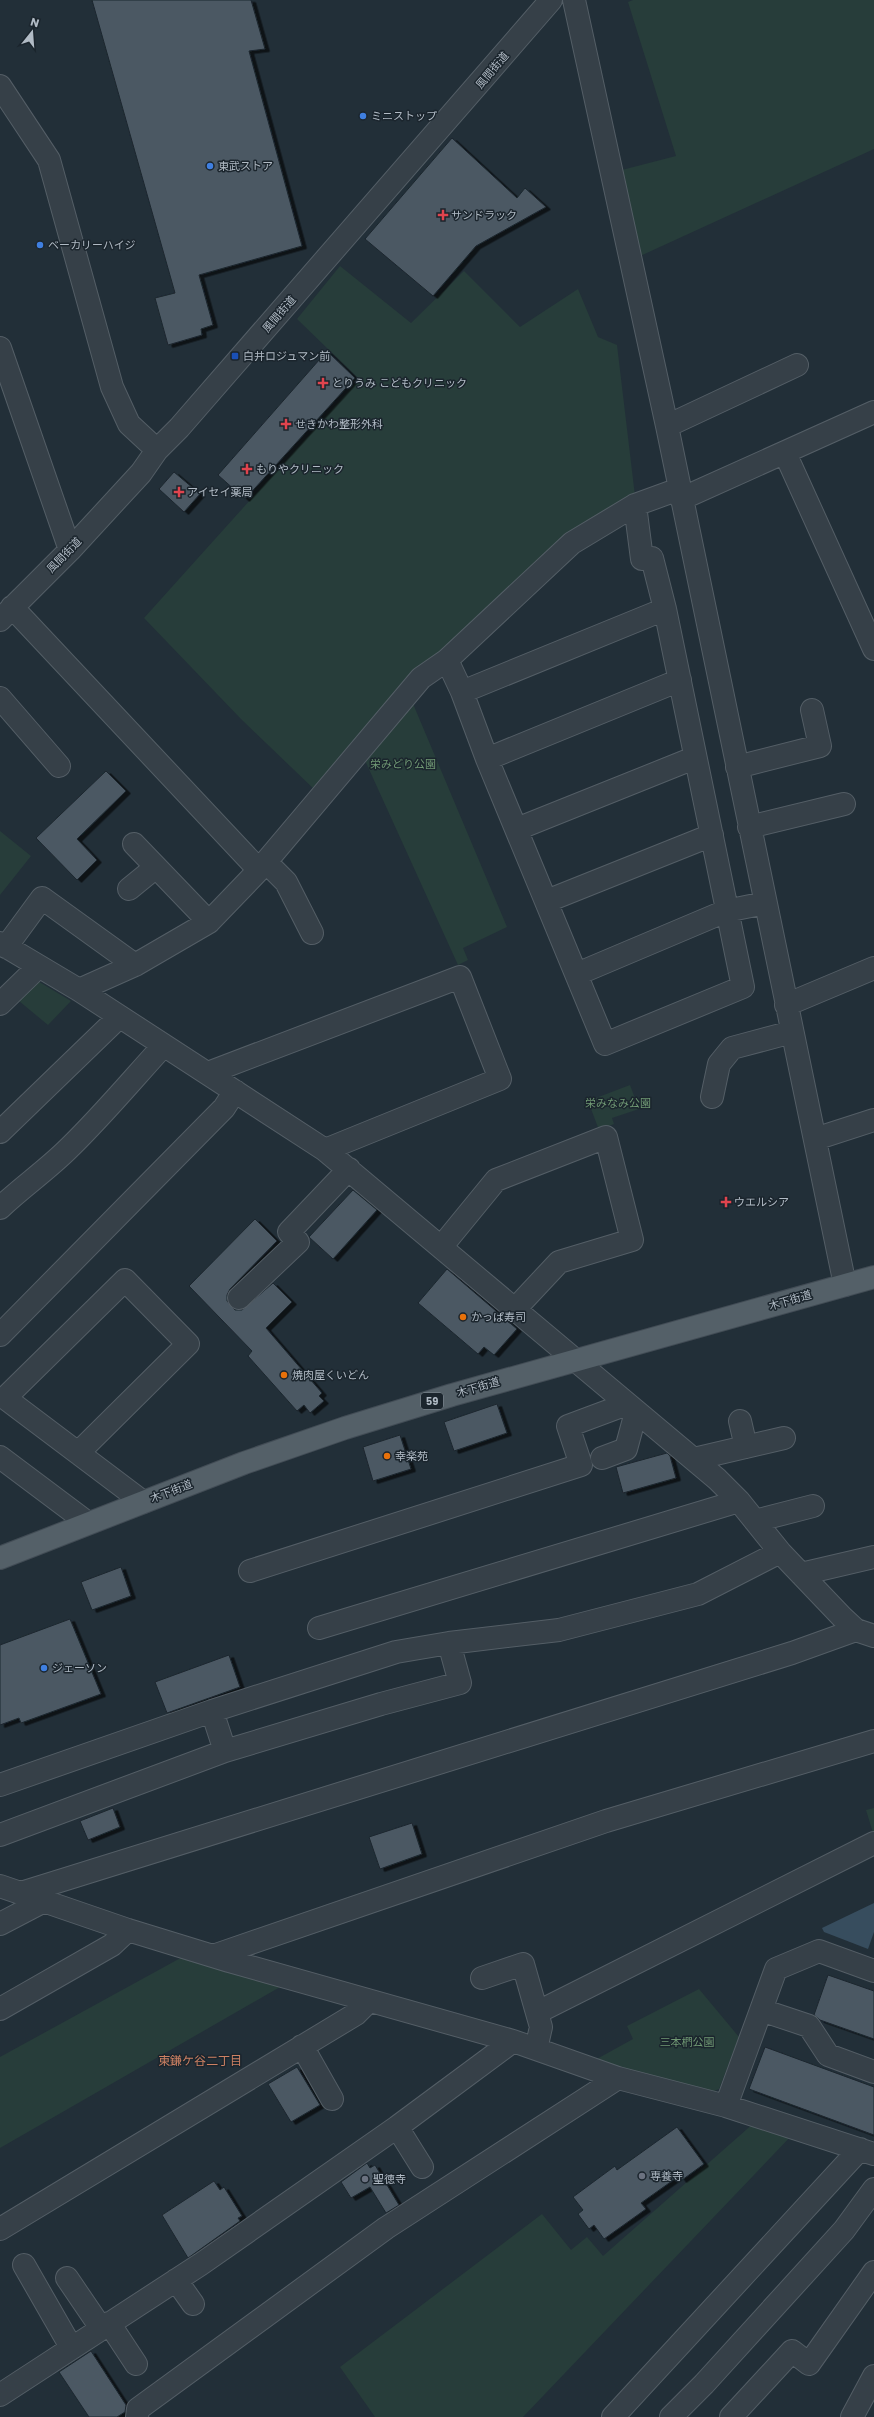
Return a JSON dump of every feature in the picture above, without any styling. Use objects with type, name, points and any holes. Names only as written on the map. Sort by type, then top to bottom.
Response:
[{"type":"main road","name":"木下街道","points":[[0,1558],[244,1463],[345,1428],[452,1395],[874,1277]]},
{"type":"street","name":"風間街道","points":[[4,616],[70,550],[141,473],[157,450],[184,422],[551,0]]},
{"type":"street","points":[[574,0],[667,426],[845,1285]]},
{"type":"street","points":[[0,86],[49,160],[112,387],[129,424],[157,450]]},
{"type":"street","points":[[0,348],[70,550]]},
{"type":"street","points":[[667,426],[797,365]]},
{"type":"street","points":[[79,990],[135,965],[209,922],[262,866],[421,678],[447,660],[572,543],[635,504],[680,494],[785,454],[874,412]]},
{"type":"street","points":[[785,454],[872,641]]},
{"type":"street","points":[[447,660],[462,692],[487,759],[605,1044],[743,987],[726,911],[712,835],[694,758],[665,609],[652,558],[642,559],[635,504]]},
{"type":"street","points":[[462,692],[665,609]]},
{"type":"street","points":[[4,616],[262,866],[286,882],[312,933]]},
{"type":"street","points":[[487,759],[680,680]]},
{"type":"street","points":[[0,698],[59,766]]},
{"type":"street","points":[[737,767],[820,746],[812,710]]},
{"type":"street","points":[[517,829],[694,758]]},
{"type":"street","points":[[749,827],[844,804]]},
{"type":"street","points":[[547,901],[712,835]]},
{"type":"street","points":[[134,844],[209,922]]},
{"type":"street","points":[[130,889],[156,867]]},
{"type":"street","points":[[135,965],[42,898],[3,945],[79,990],[236,1091],[325,1150],[349,1169],[694,1460],[739,1501],[780,1552],[801,1574],[865,1633]]},
{"type":"street","points":[[577,974],[726,911],[765,903]]},
{"type":"street","points":[[0,1004],[38,967]]},
{"type":"street","points":[[786,1005],[874,968]]},
{"type":"street","points":[[208,1073],[460,977],[500,1079],[325,1150]]},
{"type":"street","points":[[0,1132],[119,1016]]},
{"type":"street","points":[[712,1097],[719,1064],[732,1048],[792,1032]]},
{"type":"street","points":[[0,1208],[19,1190],[37,1179],[69,1148],[164,1045]]},
{"type":"street","points":[[0,1335],[224,1108],[236,1091]]},
{"type":"street","points":[[815,1139],[874,1120]]},
{"type":"street","points":[[442,1246],[496,1180],[606,1137],[632,1240],[559,1262],[515,1309]]},
{"type":"street","points":[[239,1298],[298,1242],[289,1232],[349,1169]]},
{"type":"street","points":[[78,1453],[188,1344],[125,1280],[5,1398],[143,1502]]},
{"type":"street","points":[[602,1458],[626,1449],[632,1408]]},
{"type":"street","points":[[250,1571],[581,1465],[568,1426],[632,1408]]},
{"type":"street","points":[[740,1421],[746,1447]]},
{"type":"street","points":[[694,1460],[784,1438]]},
{"type":"street","points":[[0,1457],[88,1523]]},
{"type":"street","points":[[319,1628],[739,1501]]},
{"type":"street","points":[[755,1521],[813,1506]]},
{"type":"street","points":[[0,1785],[212,1711],[396,1652],[449,1643],[558,1630],[698,1594],[780,1552]]},
{"type":"street","points":[[801,1574],[874,1557]]},
{"type":"street","points":[[21,1893],[785,1656],[865,1633]]},
{"type":"street","points":[[0,1835],[225,1751],[381,1704],[460,1684],[449,1643]]},
{"type":"street","points":[[212,1711],[225,1751]]},
{"type":"street","points":[[212,1956],[606,1821],[874,1741]]},
{"type":"street","points":[[538,2012],[874,1843]]},
{"type":"street","points":[[0,1886],[128,1930],[212,1956],[369,2002],[513,2041],[618,2078],[726,2106],[867,2152],[613,2417]]},
{"type":"street","points":[[0,1924],[44,1901]]},
{"type":"street","points":[[0,2009],[112,1945],[128,1930]]},
{"type":"street","points":[[726,2106],[776,1969],[819,1951],[874,1971]]},
{"type":"street","points":[[482,1978],[524,1964],[541,2027],[536,2049]]},
{"type":"street","points":[[0,2229],[356,2014],[369,2002]]},
{"type":"street","points":[[761,2010],[809,2026],[828,2055],[874,2072]]},
{"type":"street","points":[[0,2395],[71,2347],[176,2280],[397,2127],[513,2041]]},
{"type":"street","points":[[302,2046],[332,2099]]},
{"type":"street","points":[[137,2417],[138,2409],[386,2228],[618,2078]]},
{"type":"street","points":[[397,2127],[422,2167]]},
{"type":"street","points":[[671,2417],[704,2384],[844,2230],[874,2189]]},
{"type":"street","points":[[24,2265],[71,2347]]},
{"type":"street","points":[[731,2417],[792,2351],[809,2364],[874,2272]]},
{"type":"street","points":[[68,2278],[136,2364]]},
{"type":"street","points":[[176,2280],[194,2304]]},
{"type":"street","points":[[852,2417],[874,2376]]},
{"type":"green space","points":[[633,0],[874,0],[874,149],[638,257],[618,171],[676,156],[628,2]]},
{"type":"green space","points":[[340,266],[411,323],[464,271],[520,327],[578,289],[598,337],[617,345],[635,496],[568,538],[317,792],[241,719],[144,618],[359,379],[297,319]]},
{"type":"green space","name":"栄みどり公園","points":[[411,699],[507,927],[463,948],[468,960],[458,965],[363,756]]},
{"type":"green space","points":[[0,831],[31,856],[0,895]]},
{"type":"green space","points":[[36,980],[71,1001],[48,1025],[19,1001]]},
{"type":"green space","name":"栄みなみ公園","points":[[630,1085],[639,1109],[612,1118],[614,1124],[599,1130],[588,1101]]},
{"type":"green space","points":[[874,1808],[874,1836],[866,1810]]},
{"type":"green space","points":[[186,1955],[280,1987],[0,2148],[0,2057]]},
{"type":"green space","name":"三本椚公園","points":[[699,1989],[739,2037],[719,2089],[712,2092],[653,2078],[595,2060],[633,2039],[627,2026]]},
{"type":"green space","points":[[755,2122],[793,2134],[523,2417],[375,2417],[340,2367],[542,2214],[571,2250],[587,2237],[603,2256]]},
{"type":"water","points":[[874,1903],[874,1932],[868,1949],[824,1932],[822,1928]]},
{"type":"building","points":[[92,0],[251,0],[265,49],[249,51],[302,246],[199,275],[213,325],[201,329],[202,335],[168,345],[155,298],[175,293]]},
{"type":"building","points":[[452,138],[517,198],[525,188],[546,207],[476,246],[433,296],[365,239]]},
{"type":"building","points":[[327,351],[355,378],[245,499],[218,475]]},
{"type":"building","points":[[174,472],[200,494],[184,512],[159,489]]},
{"type":"building","points":[[106,771],[126,791],[77,839],[97,860],[77,880],[36,838]]},
{"type":"building","points":[[353,1190],[377,1210],[333,1259],[309,1237]]},
{"type":"building","points":[[255,1219],[277,1241],[230,1289],[227,1295],[227,1301],[235,1310],[242,1310],[273,1283],[292,1302],[266,1328],[322,1393],[319,1396],[324,1401],[310,1413],[304,1405],[297,1411],[248,1356],[252,1351],[189,1286]]},
{"type":"building","points":[[447,1269],[517,1329],[494,1355],[484,1347],[478,1354],[418,1303]]},
{"type":"building","points":[[497,1404],[507,1433],[454,1451],[444,1422]]},
{"type":"building","points":[[400,1435],[411,1469],[373,1481],[363,1447]]},
{"type":"building","points":[[667,1453],[670,1456],[676,1478],[623,1493],[616,1467]]},
{"type":"building","points":[[121,1567],[131,1596],[92,1610],[81,1582]]},
{"type":"building","points":[[70,1619],[101,1694],[21,1723],[19,1718],[0,1725],[0,1645]]},
{"type":"building","points":[[229,1655],[240,1687],[167,1713],[155,1682]]},
{"type":"building","points":[[113,1808],[120,1827],[88,1840],[80,1821]]},
{"type":"building","points":[[412,1823],[422,1854],[380,1869],[369,1837]]},
{"type":"building","points":[[828,1975],[874,1991],[874,2039],[820,2020],[814,2015]]},
{"type":"building","points":[[765,2047],[874,2087],[874,2135],[749,2089]]},
{"type":"building","points":[[297,2067],[320,2105],[291,2122],[268,2084]]},
{"type":"building","points":[[677,2127],[704,2164],[682,2180],[679,2176],[641,2203],[646,2209],[604,2239],[594,2225],[589,2229],[578,2214],[583,2210],[573,2197],[615,2166],[617,2170]]},
{"type":"building","points":[[367,2163],[370,2168],[375,2165],[399,2205],[386,2213],[370,2187],[351,2198],[341,2182]]},
{"type":"building","points":[[214,2181],[220,2190],[224,2187],[242,2216],[238,2218],[240,2221],[188,2258],[162,2215]]},
{"type":"building","points":[[91,2351],[126,2405],[125,2412],[117,2417],[89,2417],[59,2372]]},
{"type":"place","name":"ミニストップ","points":[[363,116]]},
{"type":"place","name":"東武ストア","points":[[210,166]]},
{"type":"place","name":"サンドラック","points":[[443,215]]},
{"type":"place","name":"ベーカリーハイジ","points":[[40,245]]},
{"type":"place","name":"白井ロジュマン前","points":[[235,356]]},
{"type":"place","name":"とりうみ こどもクリニック","points":[[323,383]]},
{"type":"place","name":"せきかわ整形外科","points":[[286,424]]},
{"type":"place","name":"もりやクリニック","points":[[247,469]]},
{"type":"place","name":"アイセイ薬局","points":[[179,492]]},
{"type":"place","name":"ウエルシア","points":[[726,1202]]},
{"type":"place","name":"かっぱ寿司","points":[[463,1317]]},
{"type":"place","name":"焼肉屋くいどん","points":[[284,1375]]},
{"type":"place","name":"幸楽苑","points":[[387,1456]]},
{"type":"place","name":"ジェーソン","points":[[44,1668]]},
{"type":"place","name":"専養寺","points":[[642,2176]]},
{"type":"place","name":"聖徳寺","points":[[365,2179]]},
{"type":"district","name":"東鎌ケ谷二丁目","points":[[200,2060]]}]
